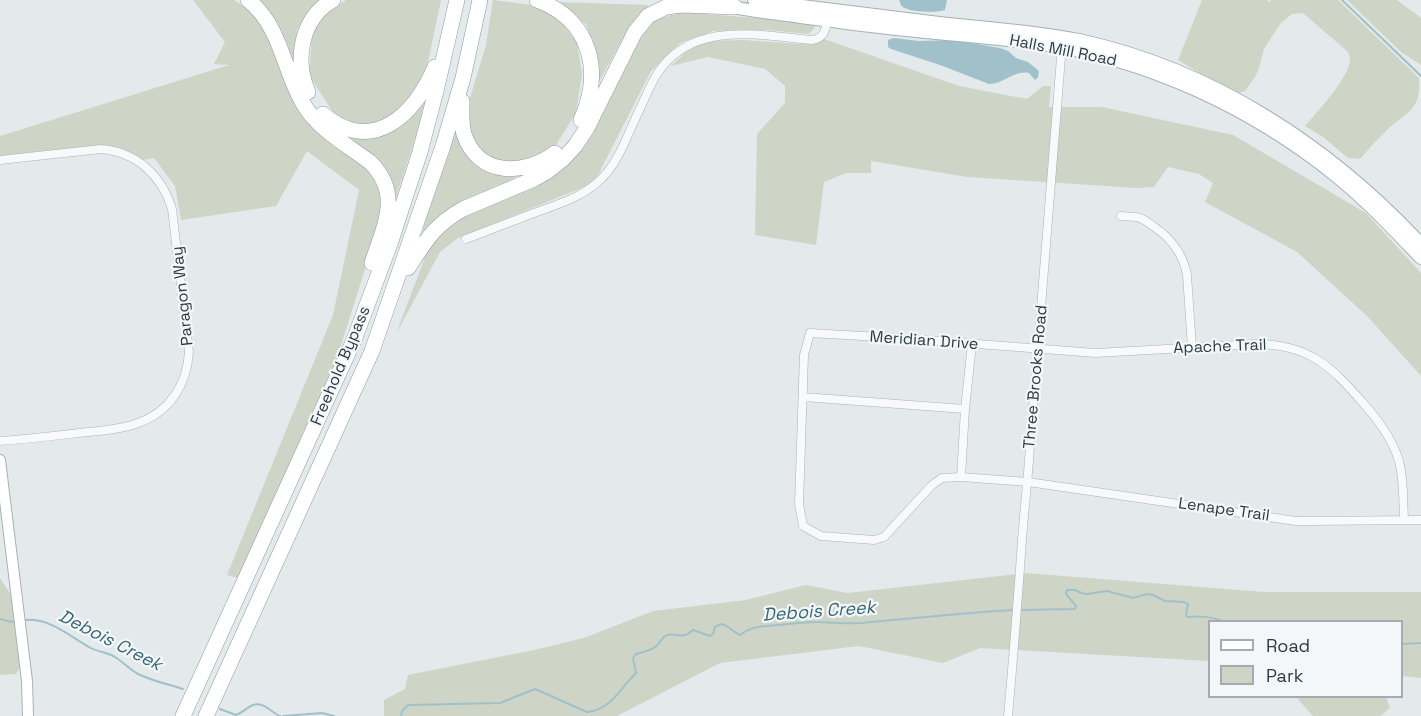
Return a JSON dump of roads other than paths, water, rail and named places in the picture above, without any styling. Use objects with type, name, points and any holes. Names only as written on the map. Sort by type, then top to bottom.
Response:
[{"type":"highway","points":[[248,0],[260,11],[273,31],[298,94],[308,111],[322,126],[371,163],[382,175],[388,191],[389,207],[386,222],[327,402]]},
{"type":"highway","points":[[333,0],[318,11],[307,29],[301,49],[301,70],[306,89],[316,106],[335,123],[351,129],[382,128],[403,116],[417,101],[432,76],[450,31]]},
{"type":"highway","name":"Freehold Bypass","points":[[183,716],[354,340],[402,209],[420,152],[457,0]]},
{"type":"highway","name":"Freehold Bypass","points":[[206,716],[372,351],[440,157],[463,78],[480,0]]},
{"type":"highway","points":[[463,78],[463,131],[473,150],[485,161],[504,169],[525,168],[547,159],[566,143],[576,129],[588,101],[592,79],[591,64],[588,50],[576,27],[557,10],[537,0]]},
{"type":"highway","points":[[391,300],[408,268],[429,236],[442,222],[463,208],[534,179],[563,159],[575,146],[587,128],[635,32],[648,16],[673,5],[735,8]]},
{"type":"main road","name":"Halls Mill Road","points":[[717,0],[735,8],[907,30],[1062,42],[1126,53],[1172,69],[1279,123],[1359,182],[1421,244]]},
{"type":"main road","name":"Halls Mill Road","points":[[756,0],[874,16],[1020,31],[1062,42],[1139,68],[1180,84],[1250,118],[1296,147],[1336,177],[1377,213],[1421,258]]},
{"type":"main road","points":[[980,37],[985,33],[1016,35],[1020,31]]},
{"type":"street","points":[[466,239],[579,196],[596,184],[618,157],[656,75],[683,48],[704,38],[728,34],[812,40],[823,34],[828,20]]},
{"type":"street","name":"Three Brooks Road","points":[[1008,716],[1062,42]]},
{"type":"street","name":"Paragon Way","points":[[0,160],[101,149],[126,155],[148,169],[160,182],[172,209],[189,352],[186,374],[176,394],[163,409],[141,423],[107,430],[0,441]]},
{"type":"street","points":[[1121,216],[1146,221],[1167,236],[1179,252],[1187,275],[1192,347]]},
{"type":"street","name":"Meridian Drive","points":[[810,333],[1037,349]]},
{"type":"street","name":"Lenape Trail","points":[[810,333],[804,355],[798,504],[803,526],[821,536],[874,540],[884,537],[932,485],[942,478],[961,477],[1028,482],[1296,521],[1421,520]]},
{"type":"street","points":[[961,477],[972,344]]},
{"type":"street","name":"Apache Trail","points":[[1037,349],[1096,353],[1255,344],[1276,345],[1305,353],[1330,368],[1341,378],[1383,428],[1399,460],[1404,520]]},
{"type":"street","points":[[803,397],[965,409]]},
{"type":"street","points":[[0,460],[26,663],[28,716]]},
{"type":"water","points":[[899,0],[947,0],[945,10],[931,12],[908,9],[902,6]]},
{"type":"water","points":[[894,38],[919,41],[954,40],[1000,48],[1028,62],[1039,71],[1038,77],[1035,80],[1029,73],[1024,73],[989,84],[891,49],[888,47],[888,40]]},
{"type":"waterway","points":[[1342,0],[1421,76]]},
{"type":"waterway","name":"Debois Creek","points":[[1021,610],[1075,609],[1076,606],[1066,594],[1067,590],[1087,594],[1107,591],[1133,598],[1147,594],[1165,601],[1184,602],[1188,604],[1187,617],[1206,617],[1218,620]]},
{"type":"waterway","name":"Debois Creek","points":[[401,716],[402,711],[408,705],[500,703],[535,689],[587,712],[595,711],[609,703],[636,673],[633,658],[636,654],[653,648],[668,635],[685,635],[693,630],[710,636],[715,627],[721,624],[740,635],[753,628],[811,622],[862,623],[1014,610]]},
{"type":"waterway","name":"Debois Creek","points":[[0,619],[15,621]]},
{"type":"waterway","name":"Debois Creek","points":[[25,620],[51,624],[92,649],[115,657],[138,674],[183,689]]},
{"type":"waterway","name":"Debois Creek","points":[[1403,644],[1421,643]]},
{"type":"waterway","name":"Debois Creek","points":[[220,709],[236,715],[257,704],[280,716]]},
{"type":"waterway","name":"Debois Creek","points":[[283,716],[322,713],[334,716]]}]
